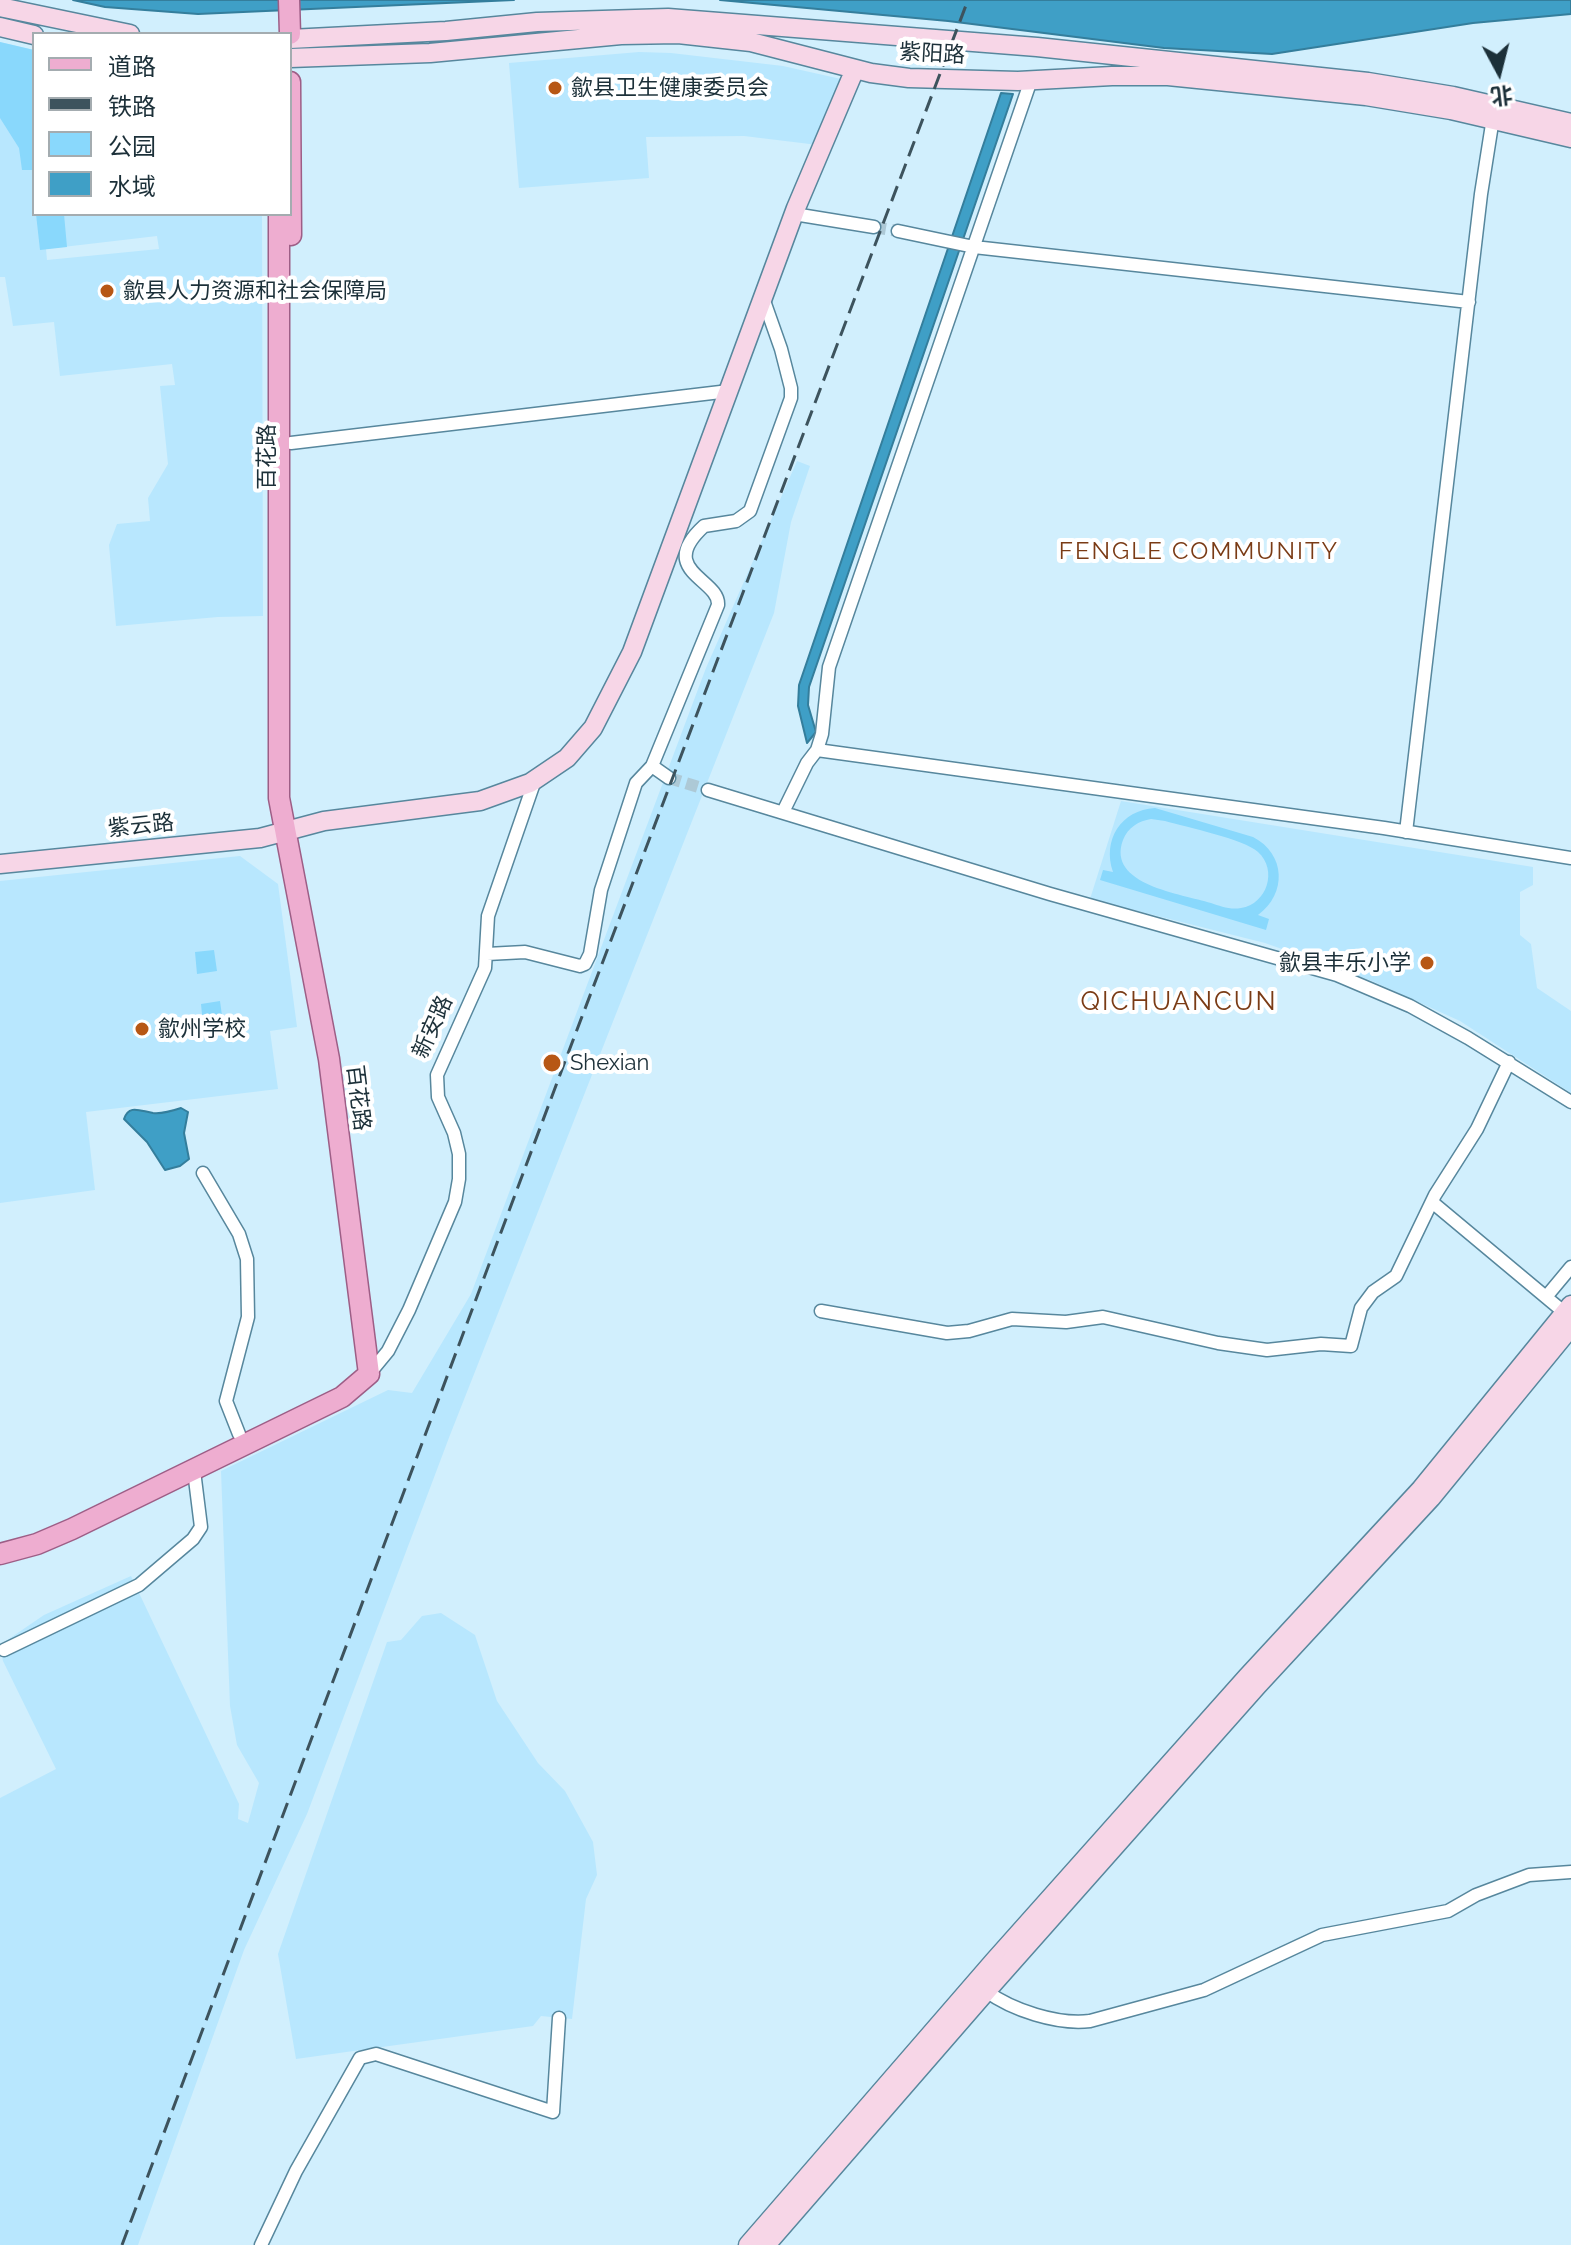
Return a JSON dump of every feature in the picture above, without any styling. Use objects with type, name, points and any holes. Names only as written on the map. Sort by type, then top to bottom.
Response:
[{"type":"main road","points":[[277,0],[285,30]]},
{"type":"main road","points":[[285,30],[289,0]]},
{"type":"main road","points":[[0,7],[120,32]]},
{"type":"main road","name":"紫阳路","points":[[285,30],[446,31],[551,22],[684,19],[1037,47],[1368,82],[1467,99],[1571,123]]},
{"type":"main road","points":[[0,27],[32,35]]},
{"type":"main road","name":"紫阳路","points":[[292,58],[430,53],[621,35],[678,34],[751,42],[855,69],[909,78],[1031,80],[1125,75],[1198,78],[1366,96],[1493,118],[1571,138]]},
{"type":"main road","name":"紫云路","points":[[0,864],[260,838],[324,821],[480,801],[506,794],[535,780],[575,750],[600,717],[632,652],[794,214],[855,69]]},
{"type":"main road","name":"百花路","points":[[279,216],[279,798],[329,1059],[369,1374]]},
{"type":"main road","name":"百花路","points":[[286,830],[292,798],[290,216]]},
{"type":"main road","points":[[766,2245],[1257,1686],[1431,1498],[1569,1315]]},
{"type":"main road","points":[[748,2245],[994,1961],[1247,1677],[1421,1489],[1569,1315]]},
{"type":"main road","points":[[0,1540],[66,1518],[336,1386],[369,1374]]},
{"type":"main road","name":"新安路","points":[[0,1554],[55,1537],[194,1471],[342,1397],[369,1374]]},
{"type":"street","points":[[783,812],[807,763],[817,750],[822,734],[829,667],[971,246],[1031,80]]},
{"type":"street","points":[[1406,832],[1493,118]]},
{"type":"street","points":[[794,214],[874,227]]},
{"type":"street","points":[[898,231],[971,246],[1469,302]]},
{"type":"street","points":[[487,954],[525,952],[575,965],[585,964],[596,933],[601,890],[636,783],[652,766],[718,605],[719,599],[714,590],[700,582],[690,570],[687,559],[689,549],[704,526],[736,521],[750,511],[790,404],[788,375],[763,298]]},
{"type":"street","points":[[291,443],[729,391]]},
{"type":"street","points":[[817,750],[1571,858]]},
{"type":"street","points":[[652,766],[669,778]]},
{"type":"street","name":"新安路","points":[[369,1374],[388,1351],[409,1310],[455,1202],[459,1154],[454,1133],[438,1097],[437,1075],[483,974],[488,916],[535,780]]},
{"type":"street","points":[[708,790],[1050,894],[1337,975],[1410,1006],[1509,1062],[1571,1102]]},
{"type":"street","points":[[821,1311],[947,1333],[969,1331],[1012,1319],[1066,1322],[1103,1317],[1261,1350],[1321,1344],[1351,1346],[1361,1308],[1373,1292],[1396,1276],[1432,1202],[1477,1129],[1509,1062]]},
{"type":"street","points":[[203,1173],[239,1234],[247,1259],[248,1317],[226,1401],[239,1434]]},
{"type":"street","points":[[1432,1202],[1569,1315]]},
{"type":"street","points":[[1546,1297],[1571,1267]]},
{"type":"street","points":[[4,1650],[139,1585],[193,1539],[201,1527],[194,1471]]},
{"type":"street","points":[[986,1991],[1005,2004],[1029,2013],[1079,2022],[1090,2021],[1204,1990],[1322,1935],[1448,1911],[1476,1895],[1529,1875],[1571,1872]]},
{"type":"street","points":[[261,2245],[296,2171],[360,2058],[376,2054],[553,2112],[559,2018]]},
{"type":"shaded area","points":[[0,42],[32,50],[32,216],[262,216],[263,616],[116,626],[109,545],[117,524],[150,521],[148,498],[168,464],[160,386],[175,385],[172,364],[60,376],[54,322],[13,326],[5,277],[0,277]],"holes":[[[157,236],[159,249],[47,260],[46,249]]]},
{"type":"shaded area","points":[[639,52],[783,66],[841,79],[840,88],[818,145],[744,136],[646,137],[649,178],[519,188],[509,63]]},
{"type":"shaded area","points":[[797,461],[810,466],[791,522],[774,613],[450,1435],[307,1814],[244,1950],[138,2245],[0,2245],[0,1798],[56,1769],[3,1661],[0,1645],[44,1615],[131,1576],[239,1804],[238,1819],[248,1823],[259,1783],[237,1745],[230,1706],[221,1471],[388,1390],[412,1393],[471,1294],[706,668]]},
{"type":"shaded area","name":"歙县丰乐小学","points":[[1121,801],[1533,867],[1533,885],[1520,892],[1520,935],[1531,944],[1537,988],[1571,1011],[1571,1093],[1460,1021],[1372,981],[1265,943],[1090,899]]},
{"type":"shaded area","name":"歙州学校","points":[[240,856],[278,884],[297,1027],[270,1031],[278,1089],[86,1112],[95,1190],[0,1203],[0,881]]},
{"type":"shaded area","points":[[441,1613],[475,1635],[497,1701],[538,1763],[565,1791],[593,1842],[597,1875],[586,1899],[572,2019],[541,2016],[533,2026],[296,2059],[278,1954],[387,1642],[401,1640],[422,1616]]},
{"type":"green space","points":[[0,42],[32,50],[32,170],[22,170],[19,148],[0,118]]},
{"type":"green space","points":[[36,216],[64,216],[67,247],[40,250]]},
{"type":"green space","points":[[1155,808],[1253,837],[1264,844],[1272,853],[1279,874],[1274,896],[1258,915],[1269,919],[1266,930],[1100,880],[1103,870],[1113,872],[1110,849],[1117,829],[1133,814]],"holes":[[[1142,821],[1165,821],[1228,838],[1258,852],[1267,868],[1267,885],[1263,893],[1250,905],[1229,908],[1166,891],[1136,877],[1126,868],[1121,855],[1125,835]]]},
{"type":"green space","points":[[214,950],[217,971],[197,974],[195,952]]},
{"type":"green space","points":[[220,1001],[223,1023],[203,1025],[201,1004]]},
{"type":"water","points":[[73,0],[514,0],[198,14],[105,7]]},
{"type":"water","points":[[720,0],[1571,0],[1571,14],[1473,23],[1272,54],[1164,48],[948,21]]},
{"type":"water","points":[[1001,93],[1013,94],[809,687],[808,705],[816,732],[807,743],[798,706],[799,685]]},
{"type":"water","points":[[181,1108],[188,1112],[184,1133],[189,1159],[180,1166],[165,1170],[147,1142],[124,1119],[132,1110],[160,1113]]},
{"type":"tunnel","points":[[874,227],[898,231]]},
{"type":"tunnel","points":[[669,778],[708,790]]},
{"type":"railway","points":[[122,2245],[564,1064],[968,0]]},
{"type":"place","name":"歙县卫生健康委员会","points":[[555,88]]},
{"type":"place","name":"歙县人力资源和社会保障局","points":[[107,291]]},
{"type":"place","name":"歙县丰乐小学","points":[[1427,963]]},
{"type":"place","name":"歙州学校","points":[[142,1029]]},
{"type":"place","name":"Shexian","points":[[552,1063]]},
{"type":"district","name":"FENGLE COMMUNITY","points":[[1199,552]]},
{"type":"district","name":"QICHUANCUN","points":[[1179,1002]]}]
